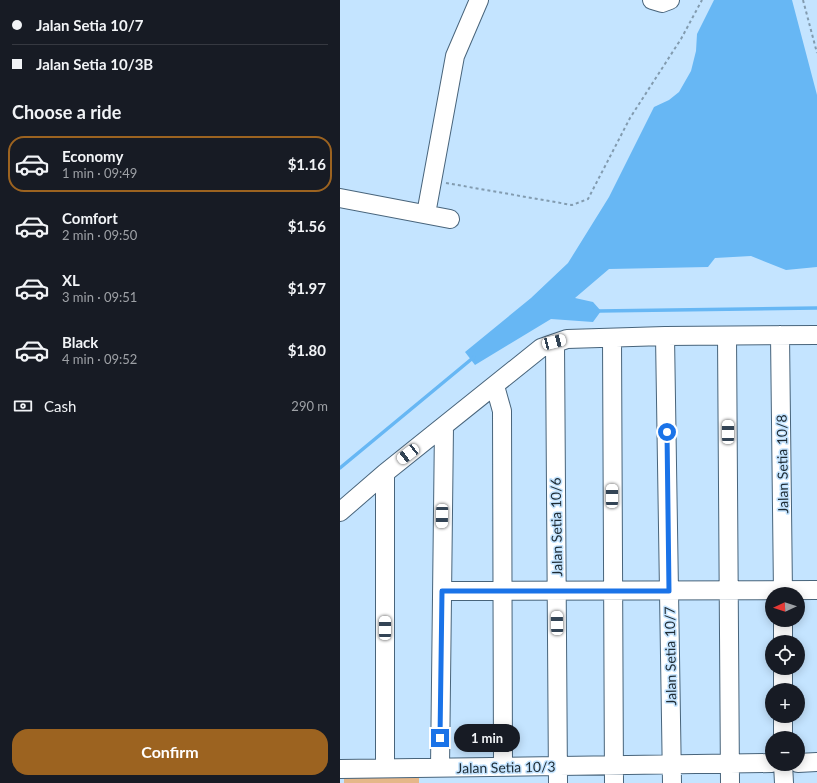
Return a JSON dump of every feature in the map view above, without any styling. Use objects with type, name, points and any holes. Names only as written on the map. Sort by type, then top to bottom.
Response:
[{"type":"street","points":[[426,214],[455,56],[479,0]]},
{"type":"street","points":[[652,0],[662,3],[670,0]]},
{"type":"street","points":[[340,198],[450,219]]},
{"type":"street","name":"Jalan Setia 10/8","points":[[780,335],[783,587]]},
{"type":"street","points":[[340,512],[385,473],[495,386],[540,348],[554,342],[567,339],[666,336],[817,335]]},
{"type":"street","name":"Jalan Setia 10/7","points":[[666,336],[672,783]]},
{"type":"street","points":[[727,336],[730,783]]},
{"type":"street","points":[[612,338],[614,783]]},
{"type":"street","name":"Jalan Setia 10/6","points":[[554,342],[558,774]]},
{"type":"street","points":[[495,386],[502,410],[502,591],[495,772]]},
{"type":"street","points":[[440,768],[444,426]]},
{"type":"street","points":[[385,473],[385,768]]},
{"type":"street","points":[[442,591],[729,590],[765,591]]},
{"type":"street","points":[[805,591],[817,590]]},
{"type":"street","points":[[805,763],[817,762]]},
{"type":"street","name":"Jalan Setia 10/3","points":[[340,769],[440,768],[495,772],[558,774],[614,765],[765,763]]},
{"type":"street","points":[[783,771],[784,783]]},
{"type":"path","points":[[432,181],[572,205],[588,199],[630,118],[681,39],[702,0]]},
{"type":"path","points":[[803,0],[817,53]]},
{"type":"green space","points":[[344,776],[419,776],[419,783],[344,783]]},
{"type":"water","points":[[714,0],[792,0],[817,95],[817,267],[786,270],[751,256],[715,258],[708,267],[609,269],[575,298],[593,302],[601,311],[593,322],[551,319],[475,365],[465,352],[531,298],[568,263],[609,197],[654,107],[669,100],[679,92],[691,71],[696,51],[697,34]]},
{"type":"waterway","points":[[598,311],[817,308]]},
{"type":"waterway","points":[[340,468],[474,357]]},
{"type":"route","points":[[440,738],[442,591],[669,591],[667,432]]}]
